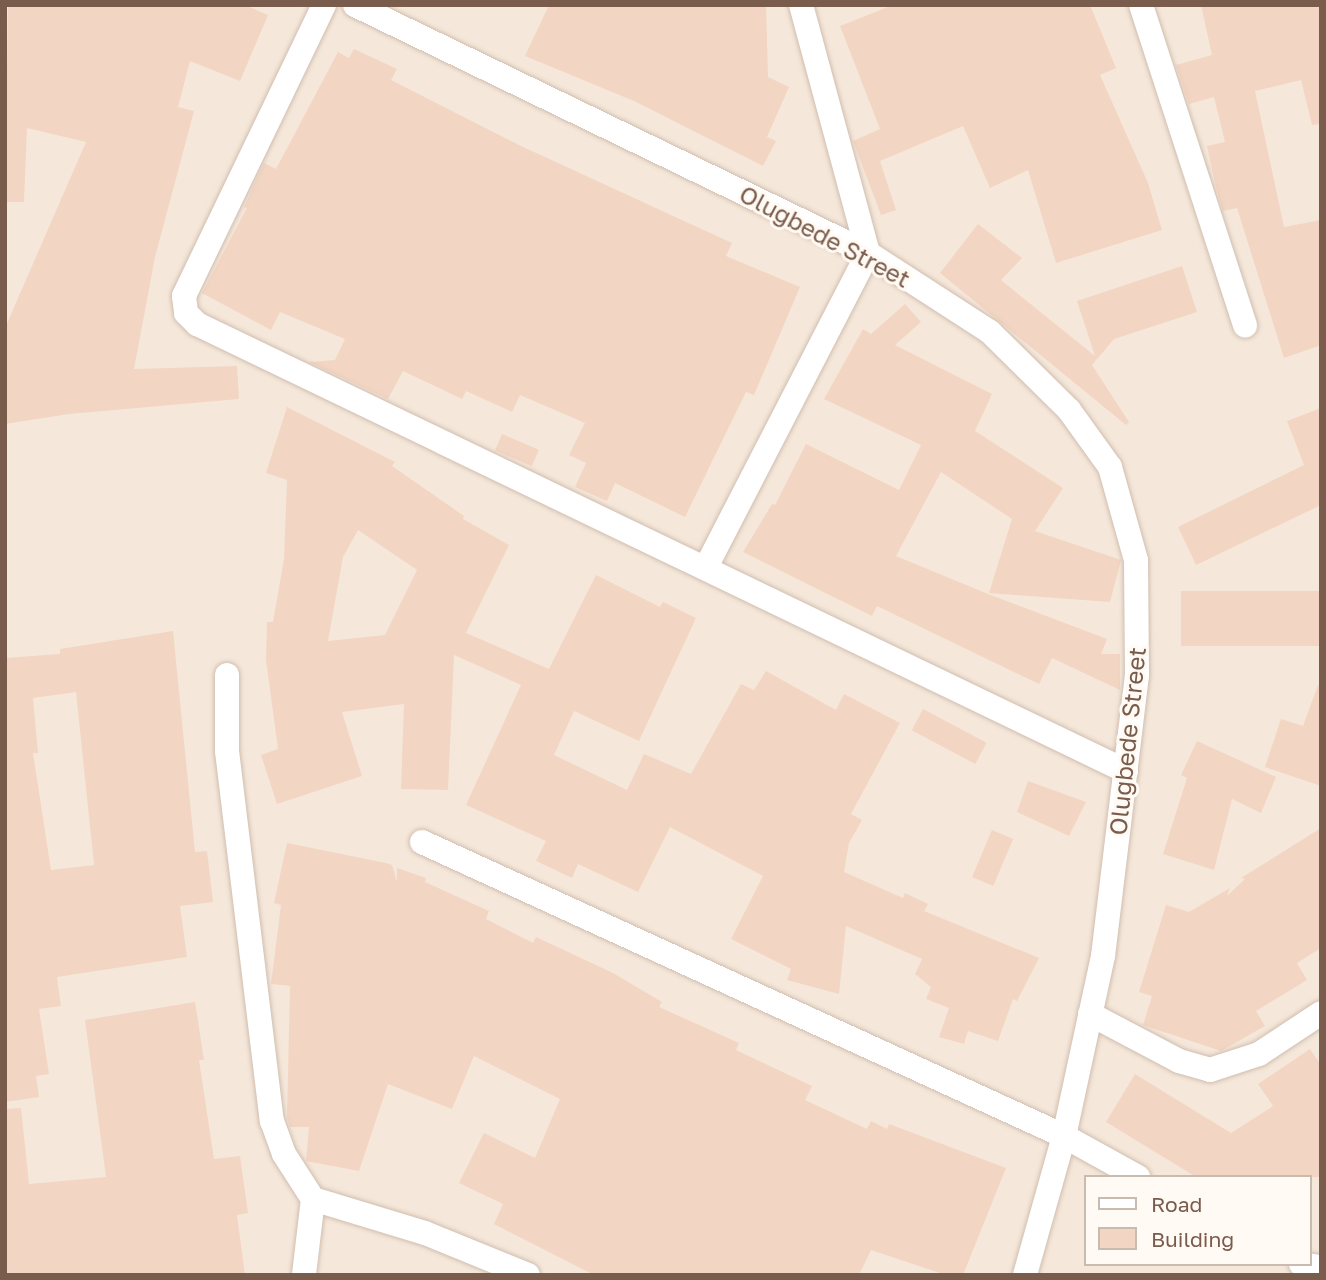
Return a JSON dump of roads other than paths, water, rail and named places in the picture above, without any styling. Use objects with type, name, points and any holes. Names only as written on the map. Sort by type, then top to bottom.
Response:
[{"type":"street","points":[[324,5],[184,296],[186,313],[197,324],[1126,771]]},
{"type":"street","name":"Olugbede Street","points":[[355,5],[868,253],[990,332],[1069,410],[1110,467],[1136,560],[1138,675],[1103,956],[1064,1136],[1025,1275]]},
{"type":"street","points":[[1141,5],[1245,326]]},
{"type":"street","points":[[706,568],[868,253],[810,8]]},
{"type":"street","points":[[227,675],[227,751],[272,1121],[284,1154],[313,1199],[304,1275]]},
{"type":"street","points":[[422,842],[1064,1136],[1134,1175]]},
{"type":"street","points":[[1090,1014],[1179,1061],[1210,1070],[1259,1054],[1321,1013]]},
{"type":"street","points":[[313,1199],[425,1233],[528,1275]]}]
